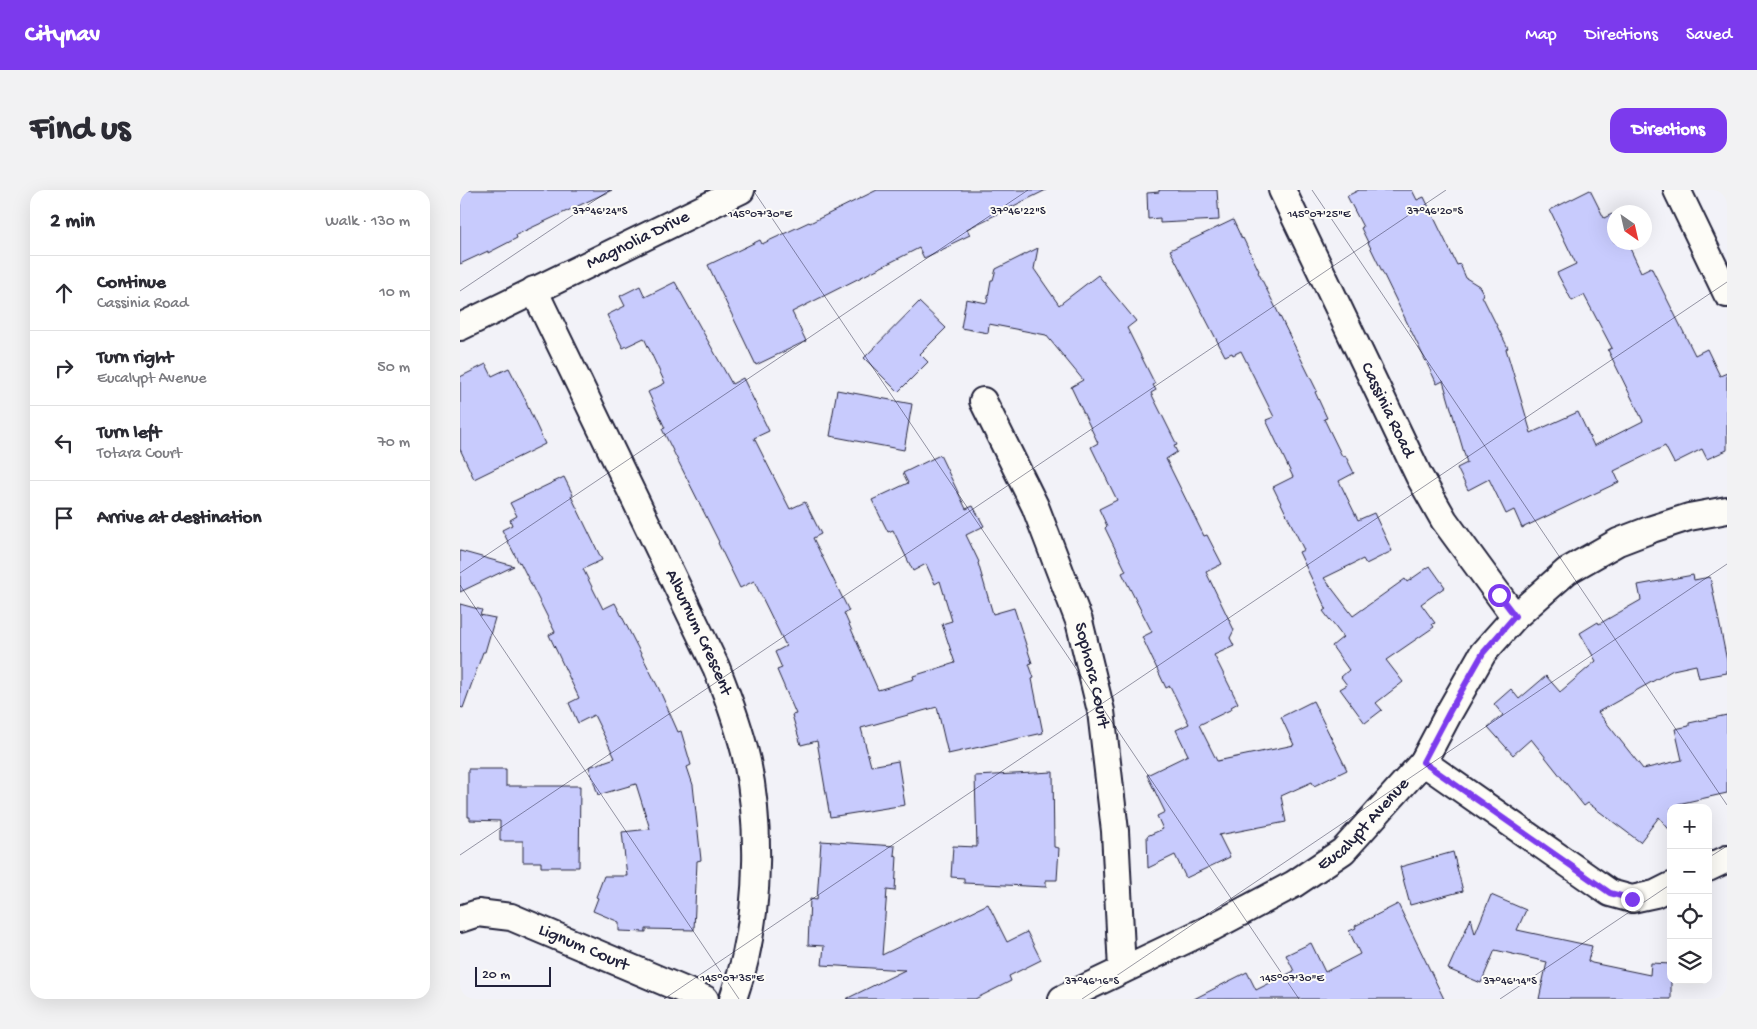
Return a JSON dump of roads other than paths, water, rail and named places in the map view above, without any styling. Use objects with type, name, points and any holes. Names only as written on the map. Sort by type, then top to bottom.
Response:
[{"type":"street","name":"Magnolia Drive","points":[[460,327],[741,190]]},
{"type":"street","name":"Cassinia Road","points":[[1282,190],[1419,476],[1444,520],[1515,616]]},
{"type":"street","points":[[1677,190],[1727,294]]},
{"type":"street","name":"Alburnum Crescent","points":[[534,290],[716,667],[741,736],[753,798],[756,840],[754,906],[745,958],[733,999]]},
{"type":"street","name":"Sophora Court","points":[[983,401],[1035,506],[1079,620],[1099,702],[1115,831],[1122,970]]},
{"type":"street","name":"Eucalypt Avenue","points":[[1062,999],[1213,927],[1294,884],[1344,851],[1423,762],[1483,653],[1515,616],[1567,571],[1618,542],[1689,516],[1727,510]]},
{"type":"street","points":[[1423,762],[1610,893],[1632,899],[1655,894],[1667,888]]},
{"type":"street","points":[[1712,866],[1727,859]]},
{"type":"street","name":"Lignum Court","points":[[460,919],[478,913],[512,917],[704,999]]}]
